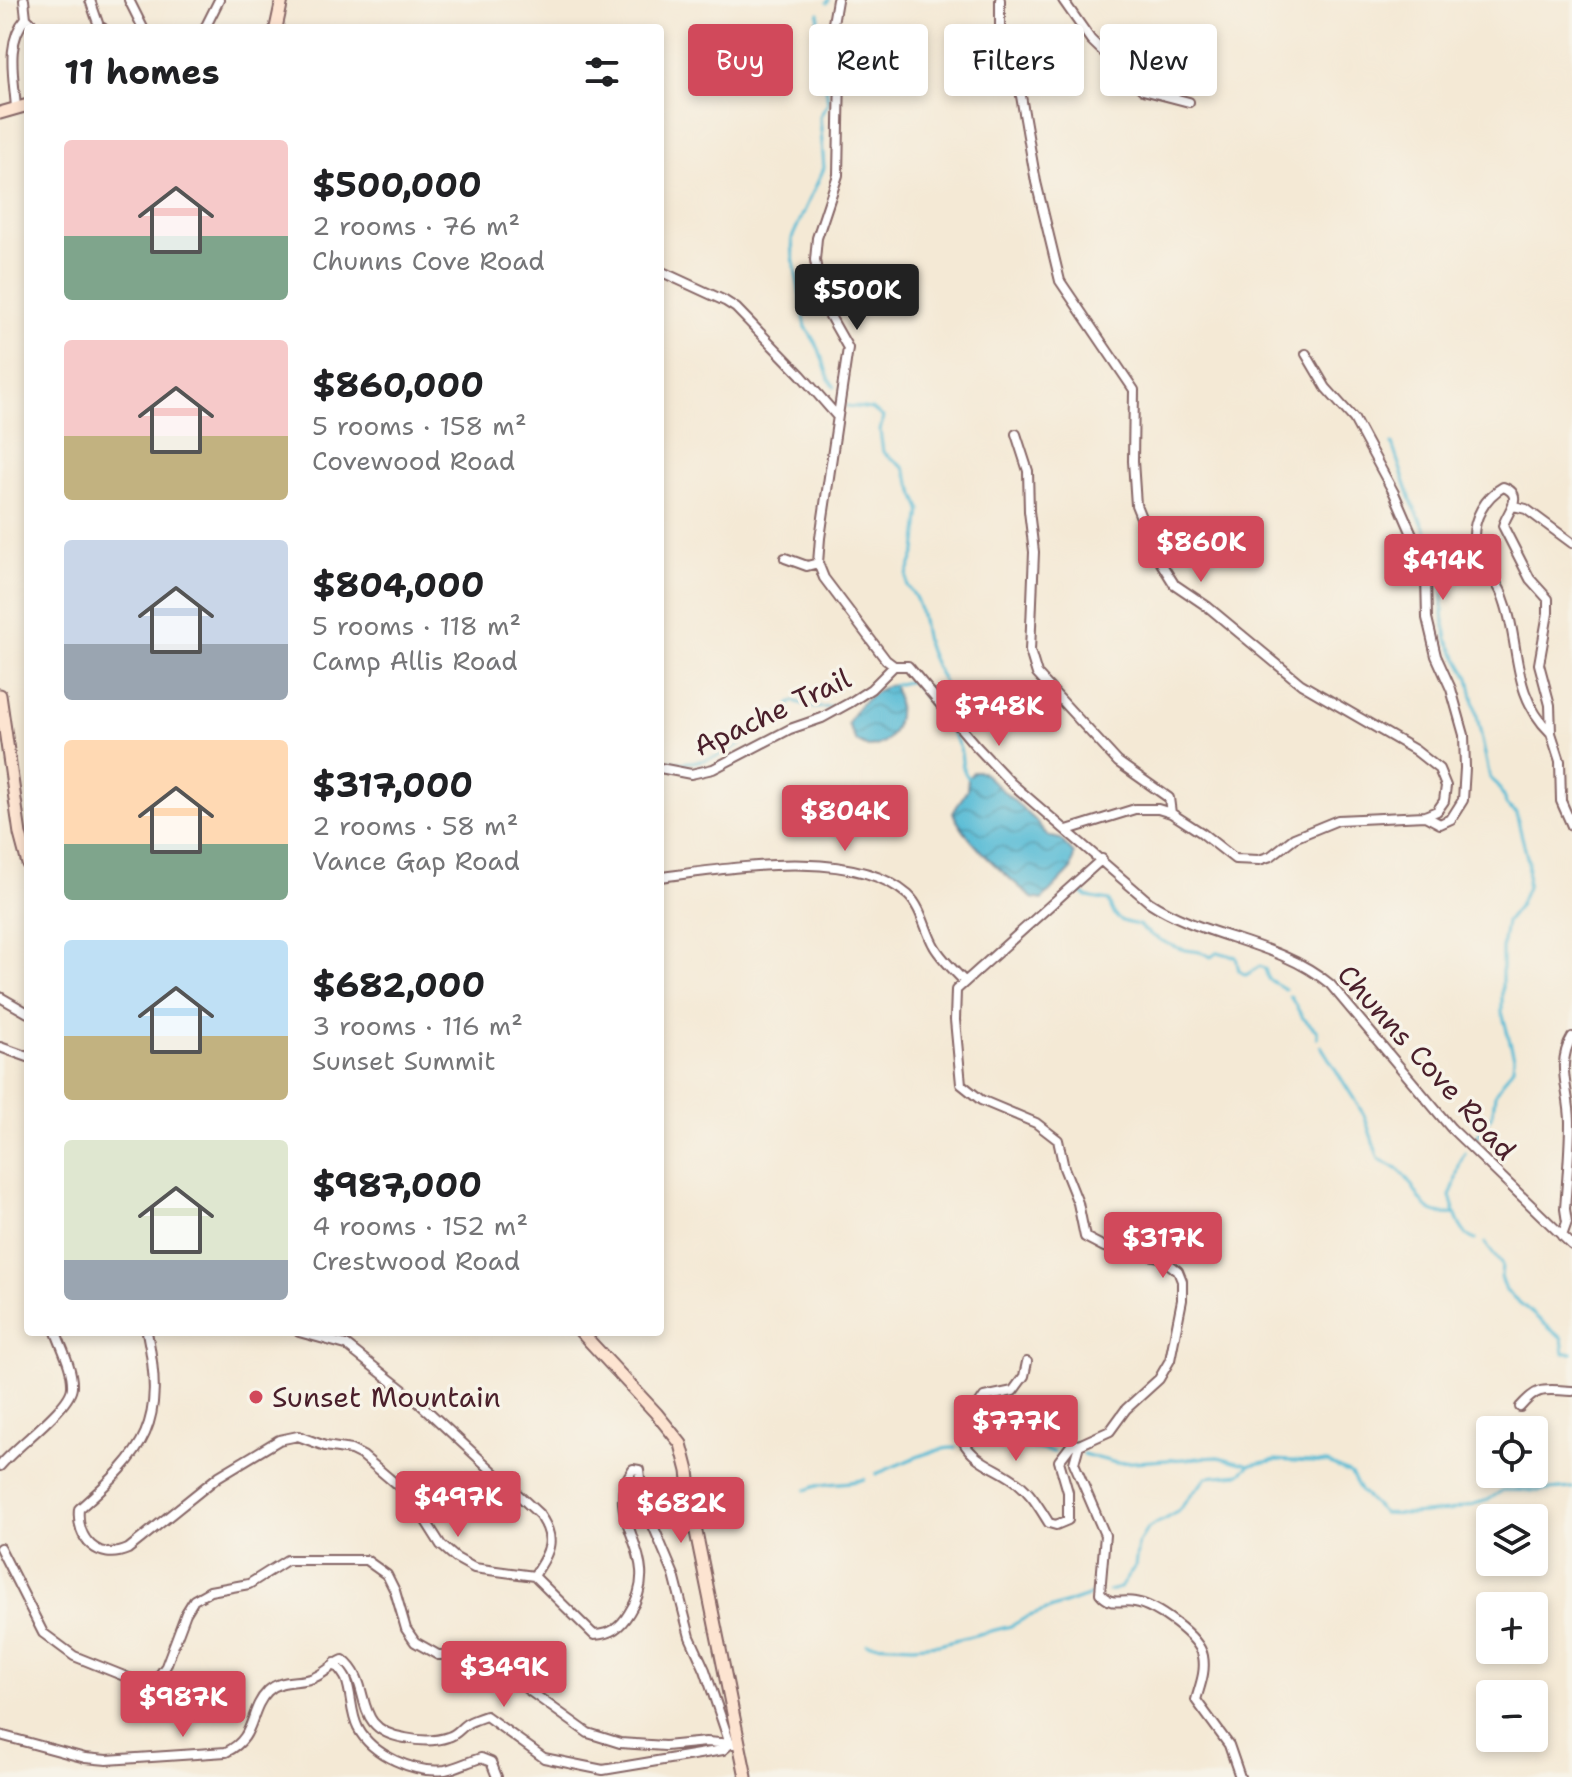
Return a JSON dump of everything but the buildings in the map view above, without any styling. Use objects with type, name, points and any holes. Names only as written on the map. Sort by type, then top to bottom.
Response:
[{"type":"main road","points":[[277,24],[282,0]]},
{"type":"main road","points":[[0,113],[22,106]]},
{"type":"main road","points":[[0,695],[24,849]]},
{"type":"main road","points":[[585,1336],[662,1419],[681,1444],[734,1744],[746,1777]]},
{"type":"street","points":[[24,0],[26,18],[32,24]]},
{"type":"street","points":[[90,0],[98,24]]},
{"type":"street","points":[[129,0],[141,24]]},
{"type":"street","points":[[207,24],[219,0]]},
{"type":"street","points":[[785,558],[807,566],[818,563],[848,348],[822,302],[815,260],[817,238],[838,175],[840,73],[832,29],[837,0]]},
{"type":"street","points":[[1000,0],[1000,28],[1017,73],[1036,182],[1060,281],[1134,390],[1136,505],[1156,555],[1174,584],[1208,607],[1301,684],[1415,750],[1439,769],[1446,786],[1444,801],[1437,811],[1425,816],[1338,820],[1294,838],[1271,856],[1259,860],[1235,859],[1202,833],[1171,813],[1158,809],[1135,809],[1067,830]]},
{"type":"street","points":[[1063,0],[1091,40],[1143,90],[1189,102]]},
{"type":"street","points":[[22,106],[12,45],[16,30],[26,18]]},
{"type":"street","points":[[664,273],[736,308],[837,416]]},
{"type":"street","points":[[1306,354],[1326,388],[1354,419],[1394,493],[1418,548],[1426,576],[1427,618],[1436,656],[1451,689],[1464,735],[1465,768],[1463,800],[1451,819],[1440,824],[1425,816]]},
{"type":"street","points":[[1016,434],[1028,471],[1034,552],[1030,651],[1037,674],[1118,762],[1152,783],[1169,798],[1171,813]]},
{"type":"street","points":[[1551,733],[1532,713],[1523,691],[1502,593],[1481,564],[1475,549],[1477,519],[1482,508],[1503,487],[1515,496],[1514,506],[1505,516],[1503,526],[1530,579],[1548,599],[1539,664],[1550,705],[1551,733],[1560,761],[1561,801],[1572,826]]},
{"type":"street","points":[[1514,506],[1526,509],[1572,543]]},
{"type":"street","name":"Chunns Cove Road","points":[[818,563],[831,590],[877,650],[894,666],[908,666],[987,759],[1162,911],[1275,952],[1312,970],[1330,984],[1451,1128],[1572,1245]]},
{"type":"street","name":"Apache Trail","points":[[664,769],[691,774],[713,769],[790,729],[833,713],[871,689],[894,666]]},
{"type":"street","points":[[1027,1362],[1024,1376],[1013,1391],[984,1397],[963,1441],[968,1450],[1016,1481],[1031,1495],[1049,1523],[1056,1525],[1068,1520],[1069,1505],[1059,1461],[1072,1444],[1079,1445],[1110,1431],[1126,1409],[1162,1374],[1170,1360],[1182,1300],[1182,1281],[1178,1271],[1160,1257],[1104,1247],[1085,1237],[1058,1140],[1036,1123],[981,1100],[961,1084],[955,1020],[956,990],[1102,859]]},
{"type":"street","points":[[664,877],[785,865],[851,870],[876,877],[907,894],[914,902],[935,948],[965,982]]},
{"type":"street","points":[[0,997],[24,1011]]},
{"type":"street","points":[[1562,1236],[1567,1222],[1570,1121],[1563,1062],[1564,1052],[1572,1037]]},
{"type":"street","points":[[0,1047],[24,1056]]},
{"type":"street","points":[[0,1466],[18,1445],[62,1409],[69,1398],[72,1387],[57,1336]]},
{"type":"street","points":[[148,1336],[154,1365],[155,1393],[147,1431],[123,1469],[79,1509],[78,1526],[83,1536],[101,1551],[116,1554],[128,1549],[219,1476],[269,1445],[298,1436],[363,1456],[410,1496],[441,1545],[456,1558],[474,1568],[534,1576],[594,1635],[607,1634],[620,1627],[640,1597],[642,1560],[624,1511],[625,1484],[633,1469],[639,1470],[643,1502],[674,1575],[690,1637],[734,1744]]},
{"type":"street","points":[[313,1336],[346,1345],[417,1401],[539,1514],[550,1528],[551,1542],[548,1554],[534,1576]]},
{"type":"street","points":[[1520,1407],[1539,1390],[1572,1391]]},
{"type":"street","points":[[1079,1445],[1074,1463],[1105,1535],[1100,1593],[1109,1601],[1119,1604],[1135,1601],[1169,1619],[1197,1643],[1203,1651],[1205,1672],[1196,1700],[1229,1745],[1240,1777]]},
{"type":"street","points":[[0,1548],[43,1633],[49,1639],[74,1656],[139,1682],[158,1677],[166,1666],[178,1627],[186,1613],[194,1600],[210,1591],[249,1584],[287,1560],[366,1560],[387,1575],[406,1629],[415,1642],[438,1655],[492,1654],[505,1659],[527,1689],[588,1733],[620,1743],[665,1746],[720,1742],[734,1744]]},
{"type":"street","points":[[0,1735],[85,1758],[107,1760],[226,1752],[239,1746],[247,1734],[265,1693],[282,1682],[316,1677],[343,1660],[351,1667],[373,1724],[381,1732],[395,1737],[435,1741],[452,1736],[468,1723],[486,1716],[544,1758],[603,1770],[723,1750],[734,1744]]},
{"type":"street","points":[[335,1663],[346,1679],[358,1728],[367,1741],[384,1753],[402,1763],[429,1770],[447,1770],[481,1758],[491,1762],[497,1777]]},
{"type":"water","points":[[887,685],[893,685],[896,694],[896,724],[887,740],[868,747],[856,741],[848,724],[864,701]]},
{"type":"water","points":[[974,771],[981,771],[1035,820],[1048,836],[1060,839],[1074,854],[1071,870],[1042,900],[1032,898],[988,858],[968,837],[953,813]]},
{"type":"waterway","points":[[819,13],[817,40],[828,59],[828,103],[820,116],[824,168],[792,238],[806,327],[835,387]]},
{"type":"waterway","points":[[847,406],[872,409],[883,417],[880,431],[883,452],[904,468],[921,509],[916,551],[907,575],[907,586],[919,606],[930,654],[956,714]]},
{"type":"waterway","points":[[1392,444],[1412,503],[1426,531],[1437,542],[1443,565],[1443,615],[1447,639],[1469,678],[1490,778],[1498,785],[1507,806],[1516,813],[1528,861],[1527,887],[1519,906],[1506,922],[1502,948],[1502,1012],[1514,1057],[1513,1067],[1495,1094],[1493,1113],[1473,1143]]},
{"type":"waterway","points":[[893,685],[912,681],[958,744],[969,779]]},
{"type":"waterway","points":[[664,761],[681,763],[718,756],[749,738],[794,701],[814,708],[835,707]]},
{"type":"waterway","points":[[1080,891],[1087,897],[1109,901],[1119,919],[1139,925],[1175,947],[1211,957],[1218,952],[1236,957],[1239,971],[1246,975],[1260,966],[1265,969],[1268,979],[1285,989]]},
{"type":"waterway","points":[[1290,996],[1303,1018],[1317,1031],[1317,1038]]},
{"type":"waterway","points":[[1321,1046],[1364,1115],[1379,1159],[1402,1173],[1428,1208],[1443,1214],[1456,1214]]},
{"type":"waterway","points":[[1465,1153],[1450,1196],[1461,1228],[1475,1240]]},
{"type":"waterway","points":[[1485,1243],[1502,1265],[1501,1277],[1506,1291],[1562,1339],[1564,1353],[1572,1353]]},
{"type":"waterway","points":[[974,1443],[992,1441],[1054,1452]]},
{"type":"waterway","points":[[876,1474],[927,1453],[956,1448]]},
{"type":"waterway","points":[[1083,1454],[1116,1463],[1218,1457],[1250,1465],[1275,1460],[1328,1463],[1351,1474],[1361,1492],[1383,1513],[1449,1511],[1488,1500],[1503,1490],[1572,1488]]},
{"type":"waterway","points":[[1108,1591],[1120,1588],[1135,1566],[1138,1544],[1147,1529],[1177,1512],[1207,1477],[1240,1474],[1249,1466]]},
{"type":"waterway","points":[[806,1490],[864,1479]]},
{"type":"waterway","points":[[867,1644],[939,1644],[1011,1626],[1027,1617],[1093,1594]]},
{"type":"place","name":"Sunset Mountain","points":[[256,1397]]}]
